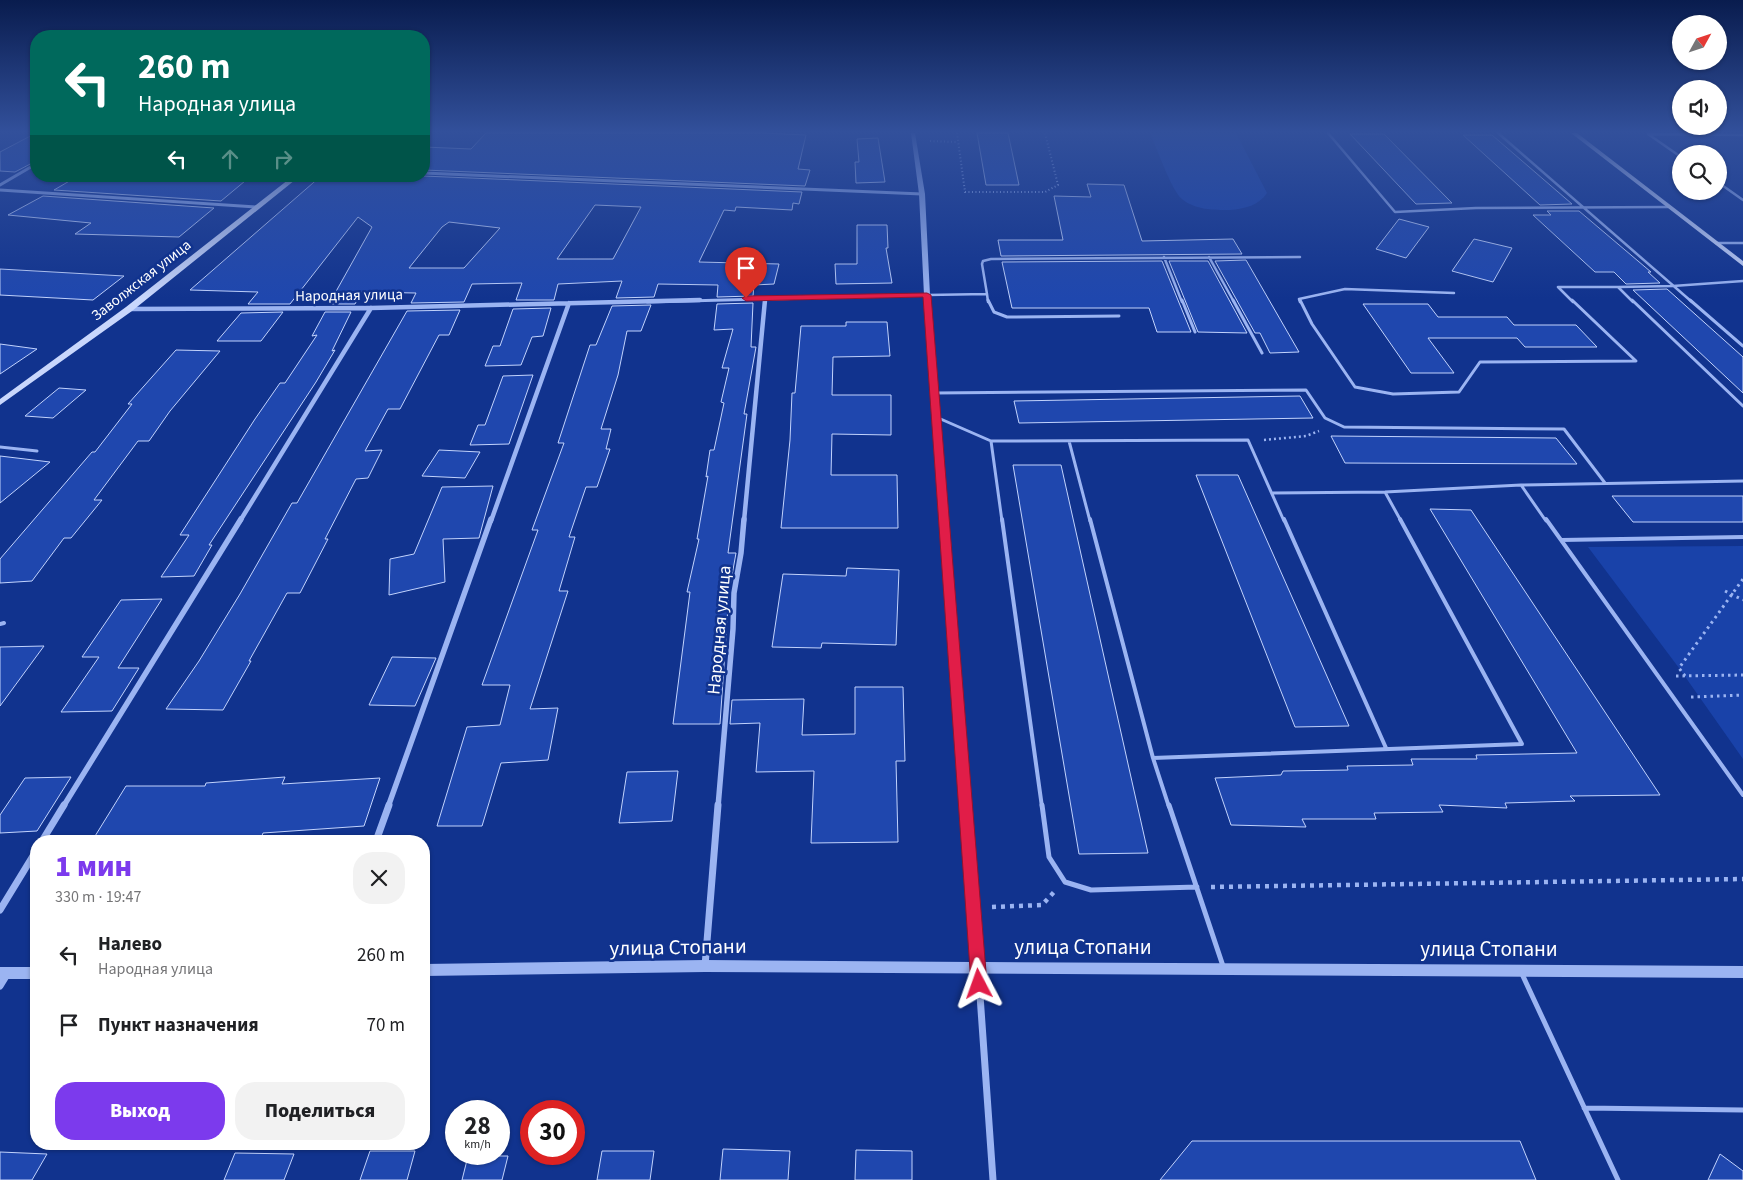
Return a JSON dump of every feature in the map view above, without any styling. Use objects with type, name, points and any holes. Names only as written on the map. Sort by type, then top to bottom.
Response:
[{"type":"main road","name":"Заволжская улица","points":[[0,403],[129,309],[281,188]]},
{"type":"main road","points":[[1644,188],[1743,264]]},
{"type":"street","points":[[781,188],[922,194]]},
{"type":"street","points":[[921,188],[934,393],[993,1180]]},
{"type":"street","points":[[0,190],[257,206]]},
{"type":"street","name":"Народная улица","points":[[129,309],[371,308],[927,295]]},
{"type":"street","name":"Народная улица","points":[[705,966],[733,629],[734,593],[741,553],[765,298]]},
{"type":"street","points":[[378,835],[569,303]]},
{"type":"street","points":[[46,835],[371,308]]},
{"type":"street","points":[[0,910],[30,861]]},
{"type":"street","name":"улица Стопани","points":[[430,970],[705,966],[1520,969],[1743,972]]},
{"type":"street","points":[[0,986],[4,973],[30,973]]},
{"type":"lane","points":[[1375,188],[1395,212],[1476,208],[1668,207]]},
{"type":"lane","points":[[1561,188],[1743,346]]},
{"type":"lane","points":[[1727,189],[1743,200]]},
{"type":"lane","points":[[1716,243],[1743,243]]},
{"type":"lane","points":[[1119,316],[1007,317],[995,314],[989,309],[983,261],[991,259],[1300,256]]},
{"type":"lane","points":[[1209,257],[1262,354]]},
{"type":"lane","points":[[1164,258],[1195,332]]},
{"type":"lane","points":[[1454,294],[1345,289],[1299,299],[1312,324],[1355,387],[1393,394],[1459,392],[1480,362],[1636,361],[1558,287],[1673,286],[1743,280]]},
{"type":"lane","points":[[1618,287],[1743,406]]},
{"type":"lane","points":[[927,295],[987,294]]},
{"type":"lane","points":[[934,393],[1306,390],[1322,417],[1331,424],[1344,427],[1564,429],[1605,483]]},
{"type":"lane","points":[[936,417],[991,441],[1248,440],[1386,748]]},
{"type":"lane","points":[[991,441],[1049,857],[1065,882],[1092,890],[1197,887]]},
{"type":"lane","points":[[1069,441],[1153,758],[1224,968]]},
{"type":"lane","points":[[0,447],[37,451]]},
{"type":"lane","points":[[1273,493],[1385,492],[1605,483],[1743,481]]},
{"type":"lane","points":[[1521,486],[1743,795]]},
{"type":"lane","points":[[1153,758],[1522,744],[1385,492]]},
{"type":"lane","points":[[1561,540],[1743,538]]},
{"type":"lane","points":[[1520,969],[1618,1180]]},
{"type":"lane","points":[[1584,1108],[1743,1110]]},
{"type":"path","points":[[964,188],[965,192],[1045,192],[1052,188]]},
{"type":"path","points":[[1248,440],[1278,440],[1306,436],[1331,424]]},
{"type":"path","points":[[1686,676],[1680,668],[1743,579]]},
{"type":"path","points":[[1725,591],[1743,600]]},
{"type":"path","points":[[1659,677],[1743,674]]},
{"type":"path","points":[[1673,698],[1743,695]]},
{"type":"path","points":[[1197,887],[1743,879]]},
{"type":"path","points":[[990,907],[1042,905],[1065,882]]},
{"type":"shaded area","points":[[1174,188],[1264,188],[1267,193],[1256,203],[1230,210],[1205,209],[1187,203]]},
{"type":"shaded area","points":[[1743,546],[1743,759],[1679,668],[1588,547]]},
{"type":"building","points":[[57,188],[237,188],[221,201],[54,190]]},
{"type":"building","points":[[307,188],[709,188],[802,192],[799,204],[793,203],[792,210],[736,207],[735,211],[724,210],[699,262],[779,264],[774,284],[754,285],[753,296],[717,297],[718,285],[658,284],[654,297],[616,298],[622,281],[558,284],[554,300],[516,300],[522,283],[472,284],[464,302],[411,303],[416,293],[361,292],[355,304],[329,304],[372,227],[358,217],[290,304],[248,304],[258,292],[190,290]],"holes":[[[595,205],[641,207],[613,259],[557,259]],[[449,222],[500,228],[464,268],[409,268],[442,227]]]},
{"type":"building","points":[[1088,188],[1125,188],[1142,241],[1233,239],[1242,254],[1001,256],[998,240],[1063,240],[1054,196],[1091,197]]},
{"type":"building","points":[[1401,188],[1437,188],[1452,203],[1416,204]]},
{"type":"building","points":[[1521,188],[1554,188],[1572,204],[1540,205]]},
{"type":"building","points":[[43,196],[214,208],[179,237],[75,234],[91,223],[8,215]]},
{"type":"building","points":[[1547,211],[1579,211],[1651,272],[1648,272],[1660,283],[1626,284],[1614,272],[1595,272],[1533,215],[1551,215]]},
{"type":"building","points":[[1399,219],[1429,227],[1406,258],[1376,249]]},
{"type":"building","points":[[857,225],[887,225],[888,248],[886,248],[892,283],[836,284],[835,264],[857,264]]},
{"type":"building","points":[[1474,239],[1512,248],[1493,282],[1452,271]]},
{"type":"building","points":[[1246,260],[1299,352],[1270,353],[1260,333],[1255,333],[1215,261]]},
{"type":"building","points":[[1162,261],[1191,332],[1157,332],[1149,308],[1012,308],[1002,262]]},
{"type":"building","points":[[1169,261],[1208,261],[1247,333],[1198,332]]},
{"type":"building","points":[[0,269],[124,276],[93,300],[0,295]]},
{"type":"building","points":[[1667,289],[1743,357],[1743,393],[1633,290]]},
{"type":"building","points":[[753,303],[751,347],[756,347],[744,414],[747,414],[728,553],[736,553],[729,592],[720,724],[673,724],[690,592],[687,592],[699,539],[697,539],[708,476],[706,477],[710,450],[714,450],[724,403],[721,402],[729,368],[722,368],[733,329],[714,330],[717,304]]},
{"type":"building","points":[[1363,304],[1428,304],[1438,317],[1507,317],[1514,325],[1576,325],[1597,347],[1525,347],[1517,338],[1428,338],[1454,373],[1411,373]]},
{"type":"building","points":[[651,305],[641,331],[627,331],[618,375],[601,429],[611,429],[606,449],[610,449],[597,487],[586,487],[569,537],[575,537],[559,591],[568,591],[530,709],[558,708],[548,760],[501,763],[482,826],[437,826],[467,727],[500,725],[510,685],[482,685],[538,530],[532,530],[564,443],[558,443],[590,345],[596,345],[612,306]]},
{"type":"building","points":[[551,308],[543,336],[532,337],[521,365],[485,366],[493,346],[500,346],[513,309]]},
{"type":"building","points":[[460,310],[449,335],[439,335],[400,409],[388,409],[365,451],[382,450],[368,478],[356,479],[300,593],[287,593],[223,710],[166,709],[199,661],[240,594],[292,503],[297,503],[407,311]]},
{"type":"building","points":[[283,312],[261,341],[217,341],[241,313]]},
{"type":"building","points":[[325,312],[351,312],[332,351],[335,350],[316,382],[209,545],[212,545],[194,576],[161,577],[189,535],[180,535],[255,419],[280,383],[285,383],[317,335],[312,336]]},
{"type":"building","points":[[846,322],[887,322],[890,356],[833,357],[832,395],[891,395],[891,435],[832,434],[831,475],[897,475],[898,528],[781,528],[790,440],[792,393],[795,393],[801,326],[846,326]]},
{"type":"building","points":[[0,344],[37,349],[0,374]]},
{"type":"building","points":[[176,350],[220,351],[170,411],[149,441],[138,441],[94,500],[102,500],[71,538],[64,538],[32,581],[0,583],[0,559],[92,452],[95,452],[132,404],[128,404]]},
{"type":"building","points":[[533,375],[509,444],[470,445],[478,425],[485,425],[503,376]]},
{"type":"building","points":[[59,388],[86,390],[53,418],[25,416]]},
{"type":"building","points":[[1300,396],[1313,418],[1019,423],[1014,401]]},
{"type":"building","points":[[1331,436],[1556,438],[1577,464],[1345,463]]},
{"type":"building","points":[[439,450],[480,452],[465,478],[422,476]]},
{"type":"building","points":[[0,456],[50,462],[0,503]]},
{"type":"building","points":[[1013,465],[1061,465],[1148,853],[1079,854]]},
{"type":"building","points":[[1196,475],[1238,475],[1349,726],[1295,727]]},
{"type":"building","points":[[493,486],[479,538],[443,539],[445,582],[389,595],[390,559],[414,554],[442,487]]},
{"type":"building","points":[[1612,496],[1743,496],[1743,522],[1633,522]]},
{"type":"building","points":[[1430,509],[1471,510],[1660,795],[1570,796],[1575,801],[1505,803],[1507,808],[1439,805],[1443,812],[1374,813],[1376,819],[1302,819],[1306,827],[1231,825],[1215,778],[1281,775],[1283,771],[1348,770],[1347,766],[1413,765],[1411,759],[1477,759],[1476,755],[1577,753]]},
{"type":"building","points":[[847,568],[899,570],[896,645],[822,643],[821,648],[772,647],[783,574],[846,576]]},
{"type":"building","points":[[162,599],[118,668],[139,668],[112,711],[61,712],[99,657],[82,657],[121,600]]},
{"type":"building","points":[[44,646],[0,706],[0,647]]},
{"type":"building","points":[[392,657],[436,658],[415,706],[369,705]]},
{"type":"building","points":[[855,687],[903,687],[905,761],[896,761],[898,842],[811,843],[814,771],[756,772],[760,723],[730,724],[732,700],[804,699],[802,735],[855,734]]},
{"type":"building","points":[[678,771],[672,821],[619,823],[627,772]]},
{"type":"building","points":[[71,777],[37,831],[0,833],[0,815],[25,778]]},
{"type":"building","points":[[285,777],[282,784],[380,778],[364,826],[263,833],[262,835],[96,835],[126,786],[205,786],[206,783]]},
{"type":"building","points":[[1192,1141],[1520,1141],[1536,1180],[1160,1180]]},
{"type":"building","points":[[723,1149],[790,1151],[788,1180],[720,1180]]},
{"type":"building","points":[[856,1150],[912,1151],[912,1180],[855,1180]]},
{"type":"building","points":[[370,1151],[415,1151],[407,1180],[360,1180]]},
{"type":"building","points":[[602,1151],[654,1151],[650,1180],[597,1180]]},
{"type":"building","points":[[0,1152],[47,1154],[32,1180],[0,1180]]},
{"type":"building","points":[[235,1153],[294,1154],[284,1180],[224,1180]]},
{"type":"building","points":[[1720,1154],[1743,1171],[1743,1180],[1708,1180]]},
{"type":"building","points":[[466,1165],[506,1165],[502,1180],[462,1180]]},
{"type":"route","points":[[746,298],[927,295],[979,984]]}]
